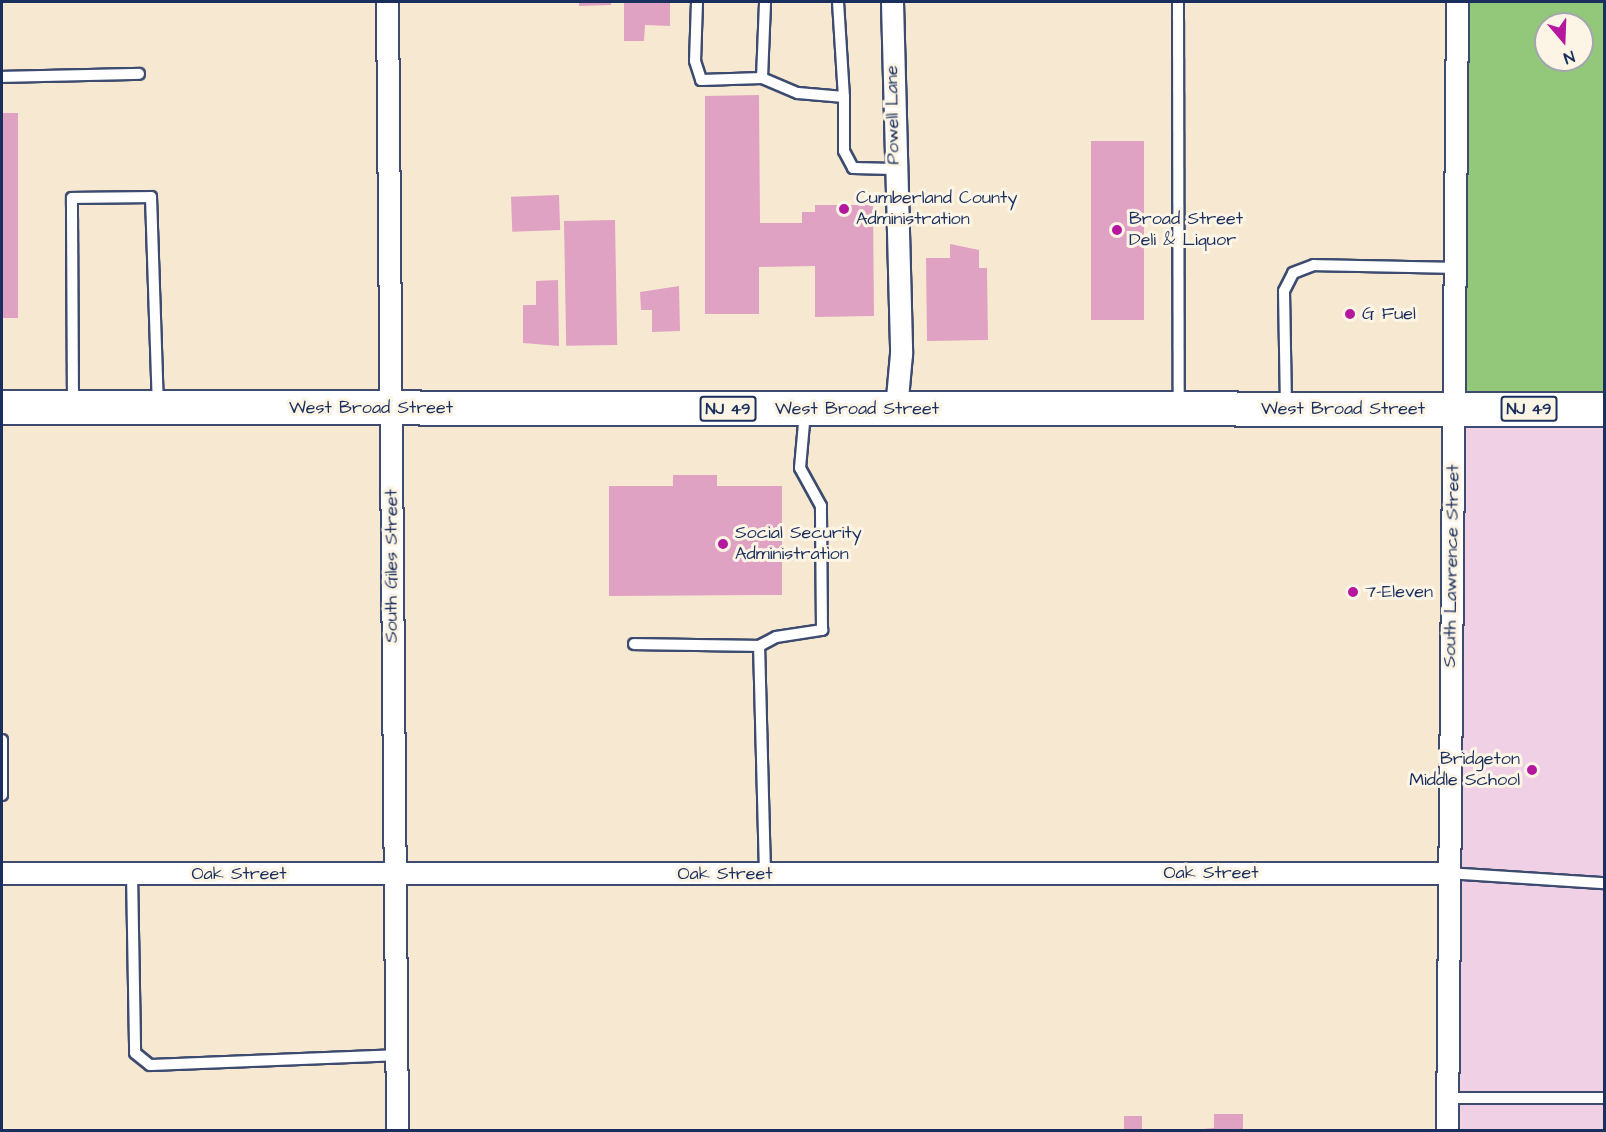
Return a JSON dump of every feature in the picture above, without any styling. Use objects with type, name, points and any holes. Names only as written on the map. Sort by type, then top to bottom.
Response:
[{"type":"highway","name":"West Broad Street","points":[[2,407],[1605,409]]},
{"type":"street","name":"South Giles Street","points":[[387,2],[397,1131]]},
{"type":"street","name":"Powell Lane","points":[[892,2],[894,169],[901,354],[896,409]]},
{"type":"street","name":"South Lawrence Street","points":[[1447,1131],[1457,2]]},
{"type":"street","name":"Oak Street","points":[[2,873],[1448,873]]},
{"type":"lane","points":[[697,2],[694,61],[702,80],[762,78],[798,93],[844,97]]},
{"type":"lane","points":[[762,78],[765,2]]},
{"type":"lane","points":[[838,2],[844,97],[844,151],[853,168],[894,169]]},
{"type":"lane","points":[[1178,2],[1179,410]]},
{"type":"lane","points":[[2,77],[139,74]]},
{"type":"lane","points":[[73,407],[72,198],[151,198],[158,407]]},
{"type":"lane","points":[[1287,409],[1284,291],[1293,273],[1314,265],[1455,268]]},
{"type":"lane","points":[[634,644],[759,646],[776,637],[822,630],[821,506],[800,468],[805,409]]},
{"type":"lane","points":[[759,646],[765,873]]},
{"type":"lane","points":[[2,740],[2,795]]},
{"type":"lane","points":[[132,873],[135,1053],[150,1065],[396,1055]]},
{"type":"lane","points":[[1448,873],[1605,883]]},
{"type":"lane","points":[[1447,1098],[1605,1098]]},
{"type":"shaded area","name":"Bridgeton Middle School","points":[[1454,409],[1604,409],[1604,1130],[1454,1130]]},
{"type":"green space","points":[[1457,2],[1604,2],[1604,409],[1454,409]]},
{"type":"building","points":[[579,2],[611,2],[611,5],[579,6]]},
{"type":"building","points":[[624,2],[670,2],[670,26],[645,25],[644,41],[624,41]]},
{"type":"building","name":"Cumberland County Administration","points":[[759,95],[760,223],[802,223],[802,212],[815,212],[815,205],[873,205],[874,316],[815,317],[815,266],[759,267],[759,314],[705,314],[705,96]]},
{"type":"building","points":[[2,113],[18,113],[18,318],[2,318]]},
{"type":"building","name":"Broad Street Deli & Liquor","points":[[1091,141],[1144,141],[1144,320],[1091,320]]},
{"type":"building","points":[[559,195],[560,230],[512,232],[511,197]]},
{"type":"building","points":[[615,220],[617,345],[566,346],[564,221]]},
{"type":"building","points":[[950,244],[979,250],[979,268],[987,268],[988,340],[927,341],[926,258],[950,258]]},
{"type":"building","points":[[558,280],[559,346],[523,343],[523,305],[536,305],[536,281]]},
{"type":"building","points":[[679,286],[680,331],[652,332],[652,310],[641,310],[640,292]]},
{"type":"building","points":[[673,475],[717,475],[717,486],[782,486],[782,595],[609,596],[609,486],[673,486]]},
{"type":"building","points":[[1214,1114],[1243,1114],[1243,1130],[1192,1130],[1214,1128]]},
{"type":"building","points":[[1124,1116],[1142,1116],[1142,1130],[1124,1130]]},
{"type":"place","name":"Cumberland County Administration","points":[[844,209]]},
{"type":"place","name":"Broad Street Deli & Liquor","points":[[1117,230]]},
{"type":"place","name":"G Fuel","points":[[1350,314]]},
{"type":"place","name":"Social Security Administration","points":[[723,544]]},
{"type":"place","name":"7-Eleven","points":[[1353,592]]},
{"type":"place","name":"Bridgeton Middle School","points":[[1532,770]]}]
